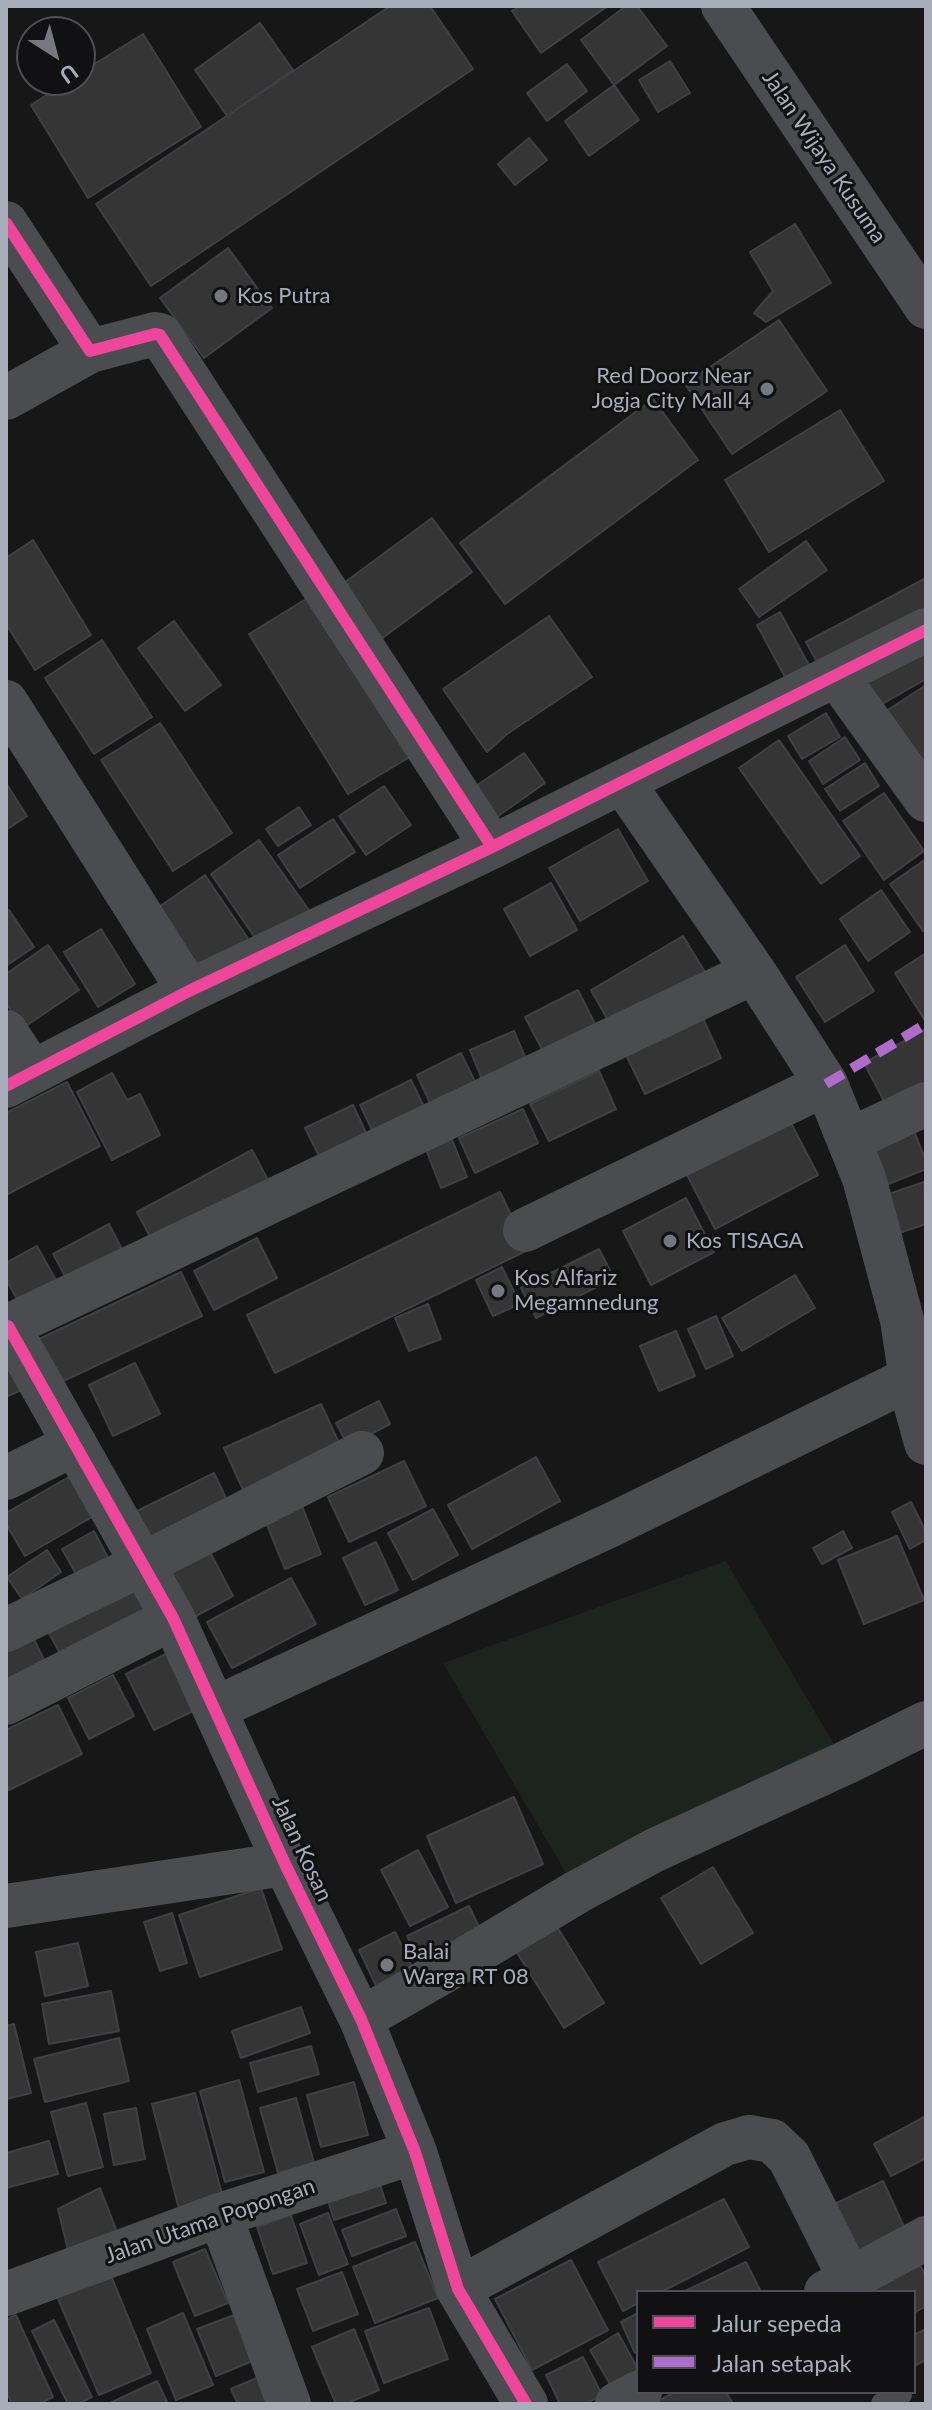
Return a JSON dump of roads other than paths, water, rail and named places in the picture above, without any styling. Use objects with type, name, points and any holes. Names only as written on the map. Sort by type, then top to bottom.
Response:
[{"type":"street","name":"Jalan Wijaya Kusuma","points":[[723,6],[926,307]]},
{"type":"street","points":[[6,223],[90,351]]},
{"type":"street","points":[[6,398],[90,351],[160,335],[492,847]]},
{"type":"street","points":[[6,1032],[19,1079],[189,991],[623,783],[926,630]]},
{"type":"street","points":[[836,675],[926,800]]},
{"type":"street","points":[[6,702],[189,991]]},
{"type":"street","points":[[623,783],[754,972],[826,1084],[914,1316],[911,1378],[926,1443]]},
{"type":"street","points":[[7,1326],[754,972]]},
{"type":"street","points":[[525,1230],[826,1084]]},
{"type":"street","points":[[849,1140],[926,1104]]},
{"type":"street","name":"Jalan Kosan","points":[[7,1326],[173,1618],[285,1864],[361,2019],[415,2152],[458,2289],[526,2404]]},
{"type":"street","points":[[216,1708],[613,1524],[911,1378]]},
{"type":"street","points":[[6,1478],[75,1444]]},
{"type":"street","points":[[6,1630],[362,1453]]},
{"type":"street","points":[[6,1703],[173,1618]]},
{"type":"street","points":[[361,2019],[577,1892],[655,1850],[926,1723]]},
{"type":"street","points":[[6,1906],[285,1864]]},
{"type":"street","points":[[458,2289],[725,2144],[749,2137],[772,2141],[789,2157],[838,2285],[926,2238]]},
{"type":"street","name":"Jalan Utama Popongan","points":[[6,2294],[220,2215],[415,2152]]},
{"type":"street","points":[[220,2215],[289,2404]]},
{"type":"street","points":[[617,2404],[636,2394]]},
{"type":"place","name":"Kos Putra","points":[[221,296]]},
{"type":"place","name":"Red Doorz Near Jogja City Mall 4","points":[[767,389]]},
{"type":"place","name":"Kos TISAGA","points":[[670,1241]]},
{"type":"place","name":"Kos Alfariz Megamnedung","points":[[498,1291]]},
{"type":"place","name":"Balai Warga RT 08","points":[[387,1965]]}]
